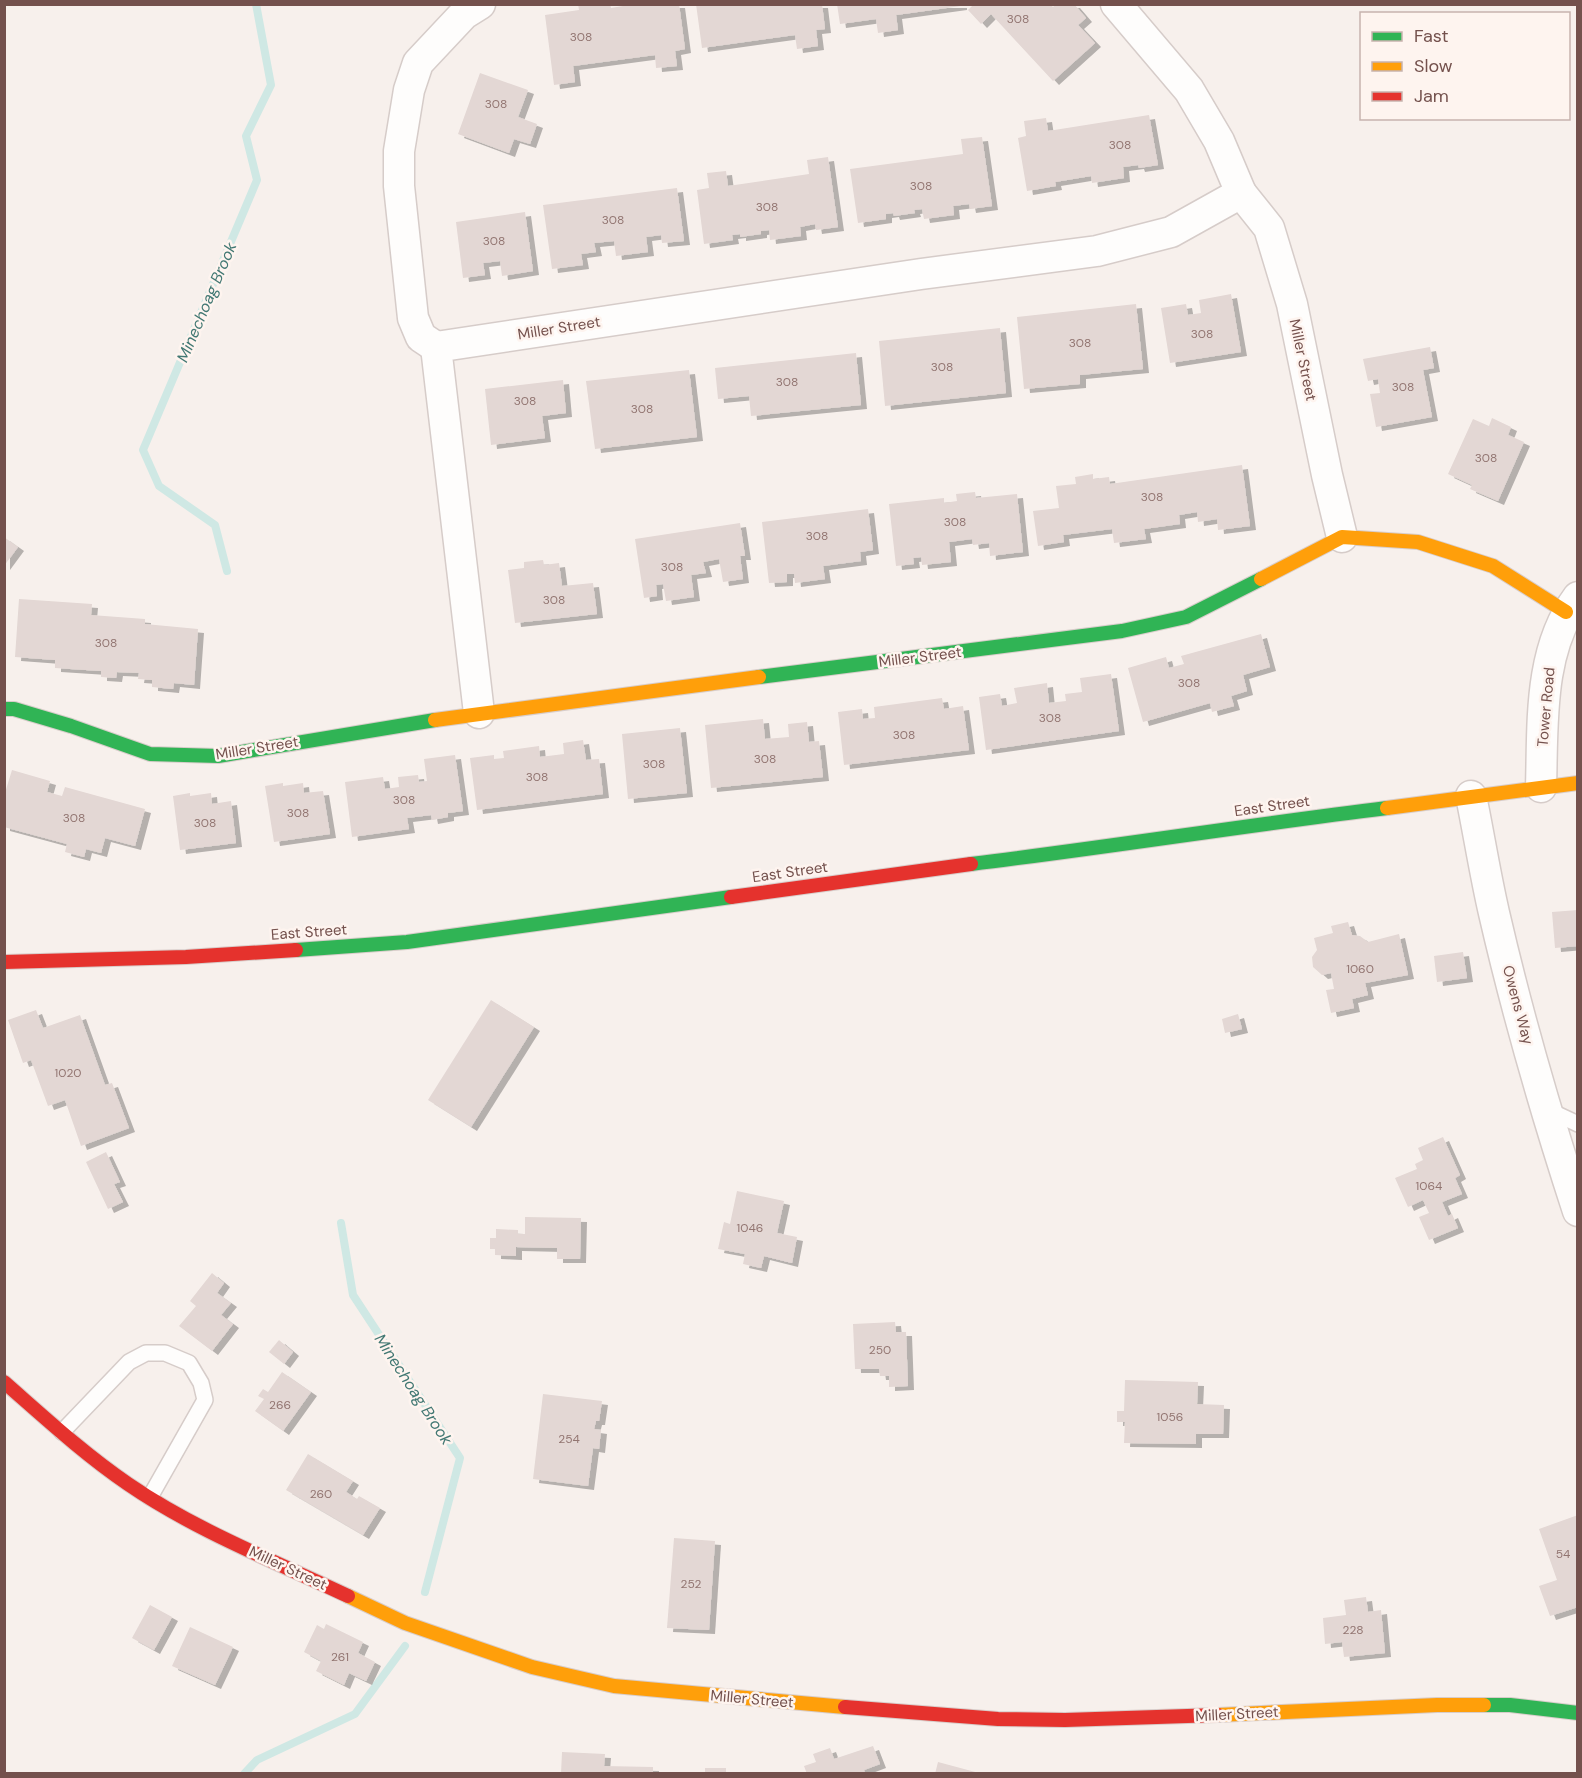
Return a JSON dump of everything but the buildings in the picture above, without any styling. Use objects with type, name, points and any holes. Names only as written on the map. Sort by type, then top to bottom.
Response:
[{"type":"street","points":[[479,713],[436,346],[421,337],[413,318],[399,186],[399,151],[409,90],[418,63],[464,14],[480,4]]},
{"type":"street","name":"Miller Street","points":[[4,709],[14,709],[62,723],[150,754],[218,756],[479,713],[1122,630],[1186,617],[1342,537],[1289,294],[1269,228],[1241,193],[1219,141],[1189,90],[1116,4]]},
{"type":"street","name":"Miller Street","points":[[436,346],[921,274],[1097,251],[1171,232],[1241,193]]},
{"type":"street","points":[[1342,537],[1418,542],[1493,566],[1572,605]]},
{"type":"street","name":"Tower Road","points":[[1541,788],[1545,688],[1552,650],[1572,605]]},
{"type":"street","name":"East Street","points":[[4,962],[186,957],[407,942],[1578,783]]},
{"type":"street","name":"Owens Way","points":[[1471,796],[1494,912],[1545,1108],[1578,1211]]},
{"type":"street","name":"Miller Street","points":[[4,1382],[128,1484],[186,1519],[405,1623],[532,1667],[614,1686],[998,1719],[1144,1718],[1437,1705],[1510,1705],[1578,1713]]},
{"type":"lane","points":[[1545,1108],[1578,1124]]},
{"type":"lane","points":[[62,1432],[129,1362],[146,1353],[165,1353],[189,1363],[201,1383],[205,1400],[150,1497]]},
{"type":"waterway","name":"Minechoag Brook","points":[[227,571],[215,525],[159,486],[143,450],[257,180],[246,136],[271,85],[256,4]]},
{"type":"waterway","name":"Minechoag Brook","points":[[341,1223],[353,1295],[460,1458],[425,1592]]},
{"type":"waterway","name":"Minechoag Brook","points":[[244,1774],[257,1760],[355,1714],[405,1646]]},
{"type":"traffic: fast","points":[[759,677],[1122,631],[1186,617],[1261,579]]},
{"type":"traffic: fast","points":[[4,709],[14,709],[71,726],[150,754],[218,756],[435,720]]},
{"type":"traffic: fast","points":[[971,864],[1387,808]]},
{"type":"traffic: fast","points":[[296,950],[407,942],[731,897]]},
{"type":"traffic: fast","points":[[1484,1705],[1510,1705],[1578,1713]]},
{"type":"traffic: slow","points":[[1261,579],[1342,537],[1418,542],[1493,566],[1566,612]]},
{"type":"traffic: slow","points":[[435,720],[759,677]]},
{"type":"traffic: slow","points":[[1387,808],[1578,783]]},
{"type":"traffic: slow","points":[[348,1596],[405,1623],[532,1667],[614,1686],[845,1707]]},
{"type":"traffic: slow","points":[[1218,1715],[1484,1705]]},
{"type":"traffic: jam","points":[[731,897],[971,864]]},
{"type":"traffic: jam","points":[[4,962],[186,957],[296,950]]},
{"type":"traffic: jam","points":[[4,1382],[64,1435],[154,1501],[235,1544],[348,1596]]},
{"type":"traffic: jam","points":[[845,1707],[998,1719],[1065,1720],[1218,1715]]}]
